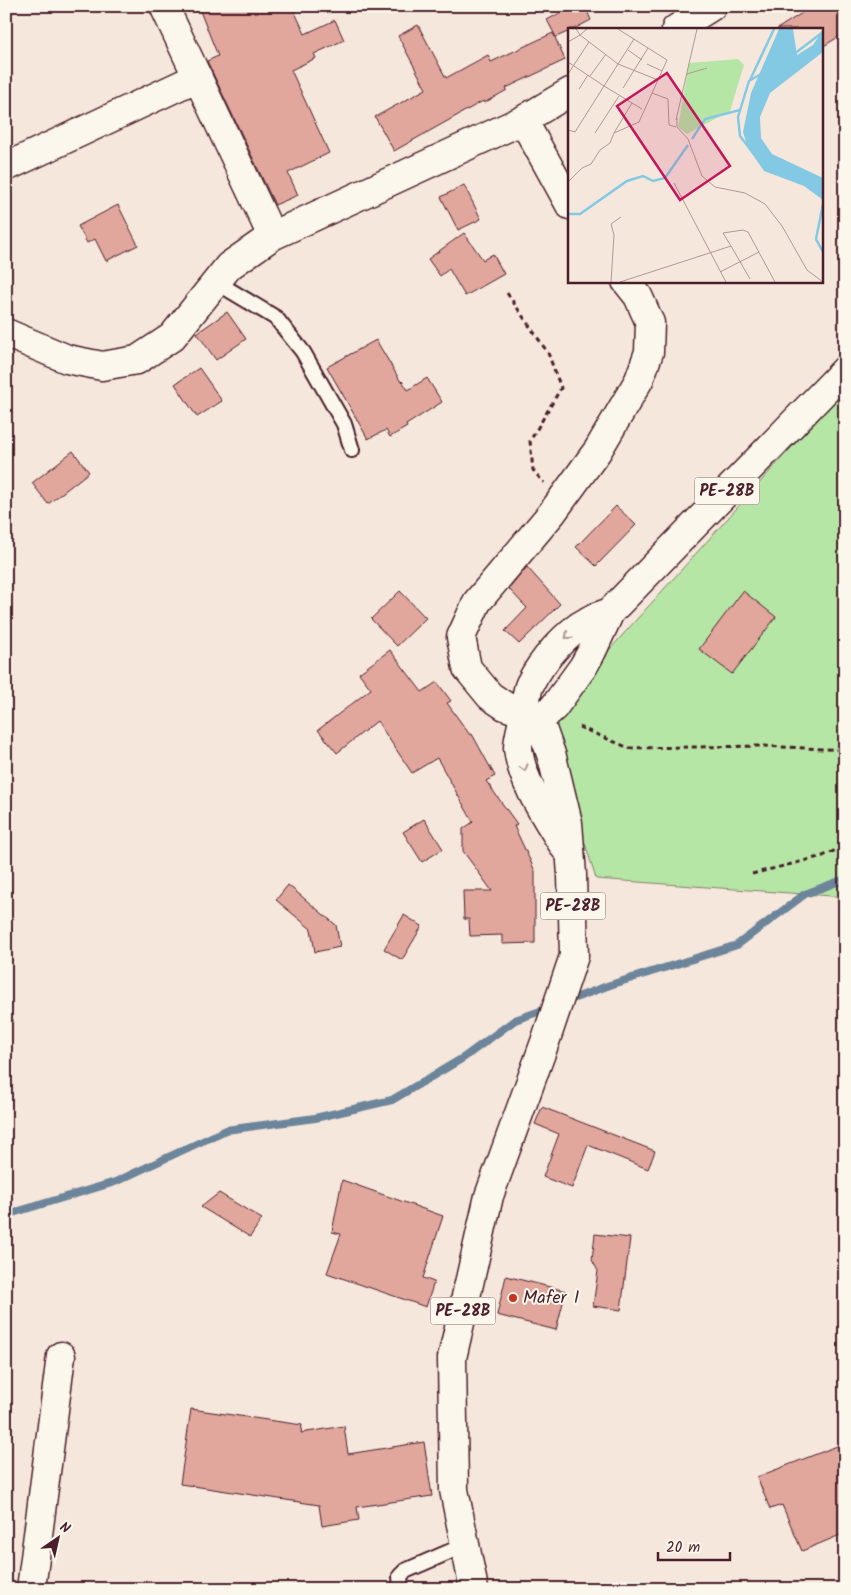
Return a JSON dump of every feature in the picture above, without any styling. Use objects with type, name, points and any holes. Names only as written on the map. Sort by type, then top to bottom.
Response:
[{"type":"main road","points":[[164,6],[272,236]]},
{"type":"main road","points":[[680,19],[712,6]]},
{"type":"main road","points":[[6,166],[198,77]]},
{"type":"main road","points":[[6,333],[67,360],[102,366],[138,360],[172,337],[229,266],[272,236],[523,120],[568,93]]},
{"type":"main road","points":[[523,120],[568,201]]},
{"type":"main road","points":[[531,715],[506,706],[490,696],[467,668],[461,637],[477,602],[560,503],[598,450],[638,380],[650,352],[650,323],[638,296],[627,282]]},
{"type":"main road","name":"PE-28B","points":[[531,715],[554,707],[583,667],[610,612],[845,370]]},
{"type":"main road","name":"PE-28B","points":[[474,1589],[454,1490],[452,1358],[490,1196],[574,956],[572,875],[568,823],[552,757],[531,715],[529,687],[537,670],[564,638],[587,621],[610,612]]},
{"type":"main road","points":[[31,1589],[61,1356]]},
{"type":"lane","points":[[216,282],[276,318],[304,352],[344,424],[352,450]]},
{"type":"lane","points":[[401,1589],[400,1576],[405,1571],[465,1545]]},
{"type":"path","points":[[507,293],[548,353],[561,388],[530,442],[534,470],[560,503]]},
{"type":"path","points":[[578,727],[629,748],[763,746],[845,750]]},
{"type":"path","points":[[752,874],[823,856],[845,846]]},
{"type":"green space","points":[[845,388],[845,897],[596,879],[547,719]]},
{"type":"building","points":[[198,6],[292,6],[305,34],[335,20],[344,40],[314,54],[316,58],[291,70],[329,153],[288,173],[298,195],[275,205],[207,61],[218,56]]},
{"type":"building","points":[[573,6],[585,6],[591,20],[576,28],[568,28],[568,32],[556,37],[547,20]]},
{"type":"building","points":[[813,6],[845,6],[845,33],[824,46],[824,28],[779,28]]},
{"type":"building","points":[[418,25],[446,78],[488,55],[491,62],[553,33],[565,60],[506,88],[507,90],[484,103],[483,101],[394,151],[375,117],[426,89],[398,36]]},
{"type":"building","points":[[464,185],[481,219],[458,230],[441,197]]},
{"type":"building","points":[[118,205],[138,245],[106,261],[95,239],[87,243],[78,226]]},
{"type":"building","points":[[464,233],[483,260],[493,254],[504,274],[465,296],[449,269],[440,276],[428,259]]},
{"type":"building","points":[[227,312],[246,339],[216,360],[197,333]]},
{"type":"building","points":[[376,340],[401,382],[408,390],[427,378],[442,402],[390,437],[386,430],[368,439],[327,367]]},
{"type":"building","points":[[199,368],[222,401],[197,417],[175,384]]},
{"type":"building","points":[[73,451],[89,472],[48,504],[32,483]]},
{"type":"building","points":[[616,506],[636,525],[596,566],[576,547]]},
{"type":"building","points":[[527,567],[560,604],[519,644],[505,631],[527,608],[509,589]]},
{"type":"building","points":[[400,591],[426,618],[397,646],[371,619]]},
{"type":"building","points":[[743,591],[776,617],[732,674],[699,649]]},
{"type":"building","points":[[390,650],[422,692],[437,682],[451,701],[447,703],[470,735],[472,734],[495,776],[486,781],[517,824],[514,826],[535,871],[535,943],[502,944],[502,935],[470,936],[469,919],[464,919],[463,891],[492,891],[463,851],[463,829],[473,822],[437,758],[412,773],[377,721],[337,753],[318,730],[371,689],[359,673]]},
{"type":"building","points":[[424,819],[443,849],[422,862],[403,832]]},
{"type":"building","points":[[288,885],[336,925],[340,947],[315,952],[311,929],[276,900]]},
{"type":"building","points":[[404,915],[422,926],[402,960],[384,949]]},
{"type":"building","points":[[542,1107],[655,1151],[648,1169],[588,1145],[572,1188],[543,1177],[559,1134],[535,1124]]},
{"type":"building","points":[[342,1180],[443,1216],[423,1278],[434,1282],[426,1307],[327,1273],[341,1234],[332,1232]]},
{"type":"building","points":[[219,1193],[262,1219],[250,1237],[201,1207]]},
{"type":"building","points":[[595,1234],[630,1238],[621,1310],[593,1306],[598,1271],[592,1260]]},
{"type":"building","points":[[506,1276],[566,1291],[556,1330],[497,1315]]},
{"type":"building","points":[[191,1409],[302,1425],[301,1433],[344,1426],[348,1454],[424,1442],[432,1496],[357,1507],[359,1520],[322,1526],[319,1505],[180,1484]]},
{"type":"building","points":[[845,1443],[845,1533],[802,1551],[782,1505],[770,1509],[757,1477]]},
{"type":"waterway","points":[[567,1001],[610,985],[737,945],[805,894],[845,879]]},
{"type":"waterway","points":[[6,1215],[115,1182],[226,1130],[315,1118],[392,1100],[463,1058],[515,1020],[549,1008]]},
{"type":"place","name":"Mafer I","points":[[513,1298]]}]
